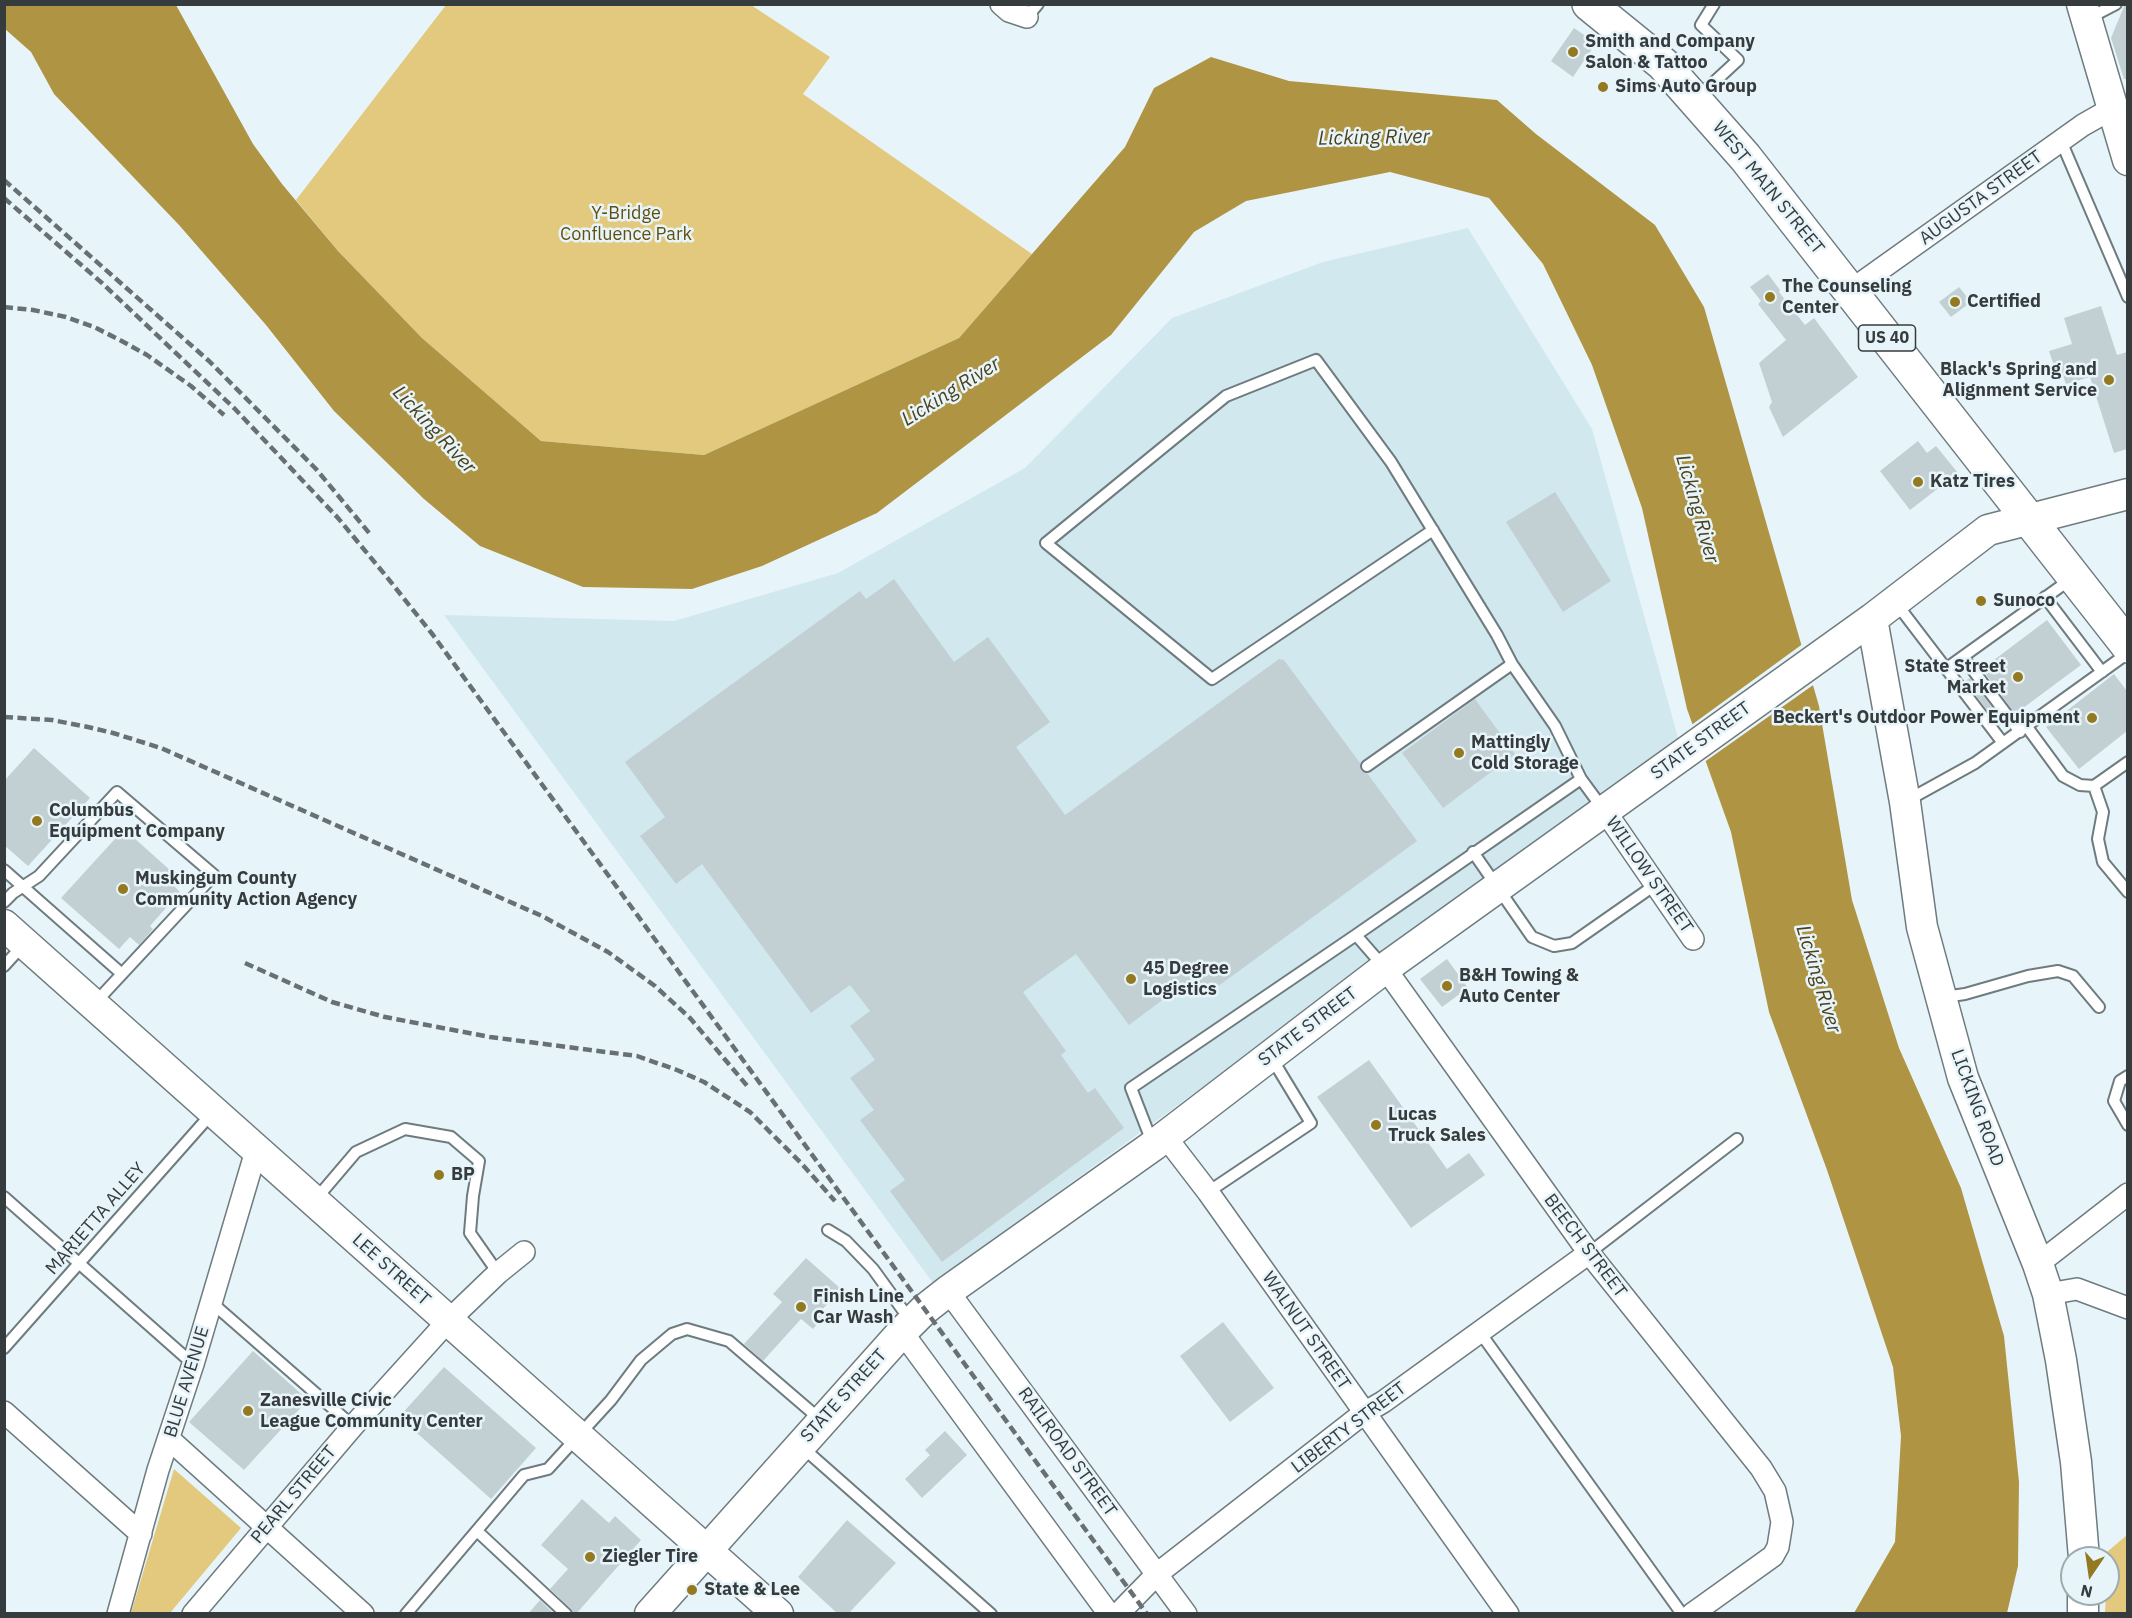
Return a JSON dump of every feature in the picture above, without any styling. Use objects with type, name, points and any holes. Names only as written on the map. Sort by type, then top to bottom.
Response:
[{"type":"main road","name":"WEST MAIN STREET","points":[[1589,4],[1618,20],[1696,99],[1746,157],[2127,646]]},
{"type":"street","points":[[1001,4],[1009,11],[1033,11]]},
{"type":"street","points":[[2084,12],[2119,121],[2127,160]]},
{"type":"street","name":"AUGUSTA STREET","points":[[1850,291],[2083,125],[2119,121]]},
{"type":"street","name":"STATE STREET","points":[[650,1614],[907,1327],[948,1291],[1160,1141],[1385,968],[1874,617],[1988,530],[2127,494]]},
{"type":"street","name":"LICKING ROAD","points":[[1874,617],[1905,802],[1922,927],[1963,1078],[2048,1294],[2061,1360],[2076,1462],[2083,1546]]},
{"type":"street","name":"WILLOW STREET","points":[[1605,811],[1693,939]]},
{"type":"street","name":"LEE STREET","points":[[15,934],[256,1151],[706,1549],[771,1611]]},
{"type":"street","name":"BEECH STREET","points":[[1385,968],[1589,1253],[1761,1468],[1775,1491],[1782,1522],[1778,1547],[1773,1556],[1692,1614]]},
{"type":"street","name":"WALNUT STREET","points":[[1160,1141],[1208,1192],[1508,1614]]},
{"type":"street","name":"BLUE AVENUE","points":[[118,1614],[256,1151]]},
{"type":"street","points":[[2038,1264],[2127,1194]]},
{"type":"street","name":"PEARL STREET","points":[[193,1614],[353,1426],[448,1320],[524,1252]]},
{"type":"street","name":"LIBERTY STREET","points":[[1118,1614],[1157,1574],[1364,1413],[1383,1402],[1589,1253]]},
{"type":"street","points":[[2048,1294],[2076,1289],[2127,1308]]},
{"type":"street","name":"RAILROAD STREET","points":[[948,1291],[1186,1614]]},
{"type":"street","points":[[907,1327],[1109,1614]]},
{"type":"street","points":[[4,1412],[141,1534]]},
{"type":"street","points":[[169,1439],[363,1614]]},
{"type":"lane","points":[[1696,99],[1738,60],[1701,25],[1714,4]]},
{"type":"lane","points":[[2084,12],[2116,4]]},
{"type":"lane","points":[[2061,141],[2127,297]]},
{"type":"lane","points":[[1433,530],[1212,679],[1046,543],[1226,396],[1316,360],[1391,462],[1433,530],[1497,635],[1512,664],[1555,726],[1581,779],[1605,811]]},
{"type":"lane","points":[[1947,668],[2074,576]]},
{"type":"lane","points":[[2045,597],[2102,672]]},
{"type":"lane","points":[[1874,617],[1947,668],[2003,743]]},
{"type":"lane","points":[[1905,802],[1975,763],[2127,653]]},
{"type":"lane","points":[[1963,657],[2063,776],[2079,785],[2094,786],[2127,762]]},
{"type":"lane","points":[[1367,766],[1512,664]]},
{"type":"lane","points":[[1160,1141],[1131,1088],[1581,779]]},
{"type":"lane","points":[[2094,786],[2103,812],[2098,839],[2103,862],[2127,892]]},
{"type":"lane","points":[[4,902],[13,893],[39,876],[117,792],[213,875],[94,1005]]},
{"type":"lane","points":[[1473,852],[1532,937],[1554,946],[1572,944],[1655,885]]},
{"type":"lane","points":[[4,870],[122,974]]},
{"type":"lane","points":[[4,966],[15,934]]},
{"type":"lane","points":[[1356,935],[1385,968]]},
{"type":"lane","points":[[1941,998],[1965,994],[2028,976],[2058,971],[2073,976],[2098,1007]]},
{"type":"lane","points":[[1208,1192],[1311,1123],[1270,1056]]},
{"type":"lane","points":[[2127,1076],[2120,1081],[2114,1101],[2127,1125]]},
{"type":"lane","name":"MARIETTA ALLEY","points":[[4,1348],[213,1111]]},
{"type":"lane","points":[[314,1202],[356,1152],[405,1130],[451,1137],[478,1161],[470,1233],[498,1273]]},
{"type":"lane","points":[[1589,1253],[1737,1139]]},
{"type":"lane","points":[[4,1197],[193,1364]]},
{"type":"lane","points":[[828,1230],[846,1241],[873,1269],[907,1327]]},
{"type":"lane","points":[[211,1302],[353,1426]]},
{"type":"lane","points":[[406,1614],[524,1475],[548,1469],[611,1400],[641,1360],[672,1334],[687,1329],[729,1341],[823,1421]]},
{"type":"lane","points":[[1479,1331],[1682,1614]]},
{"type":"lane","points":[[800,1445],[991,1614]]},
{"type":"lane","points":[[477,1531],[566,1614]]},
{"type":"shaded area","points":[[1468,228],[1592,429],[1679,741],[933,1283],[444,615],[674,621],[838,573],[1025,468],[1172,318],[1323,262]]},
{"type":"green space","name":"Y-Bridge Confluence Park","points":[[446,5],[751,5],[830,57],[803,94],[1032,254],[959,338],[704,455],[541,441],[422,338],[338,251],[296,200]]},
{"type":"green space","points":[[174,1469],[241,1528],[170,1613],[131,1613]]},
{"type":"green space","points":[[2127,1535],[2127,1613],[2105,1613],[2105,1606],[2120,1606],[2120,1546],[2114,1546]]},
{"type":"water","name":"Licking River","points":[[5,5],[176,5],[253,144],[282,184],[338,251],[422,338],[541,441],[704,455],[959,338],[1125,147],[1154,88],[1211,57],[1289,81],[1497,100],[1536,134],[1655,225],[1704,307],[1819,706],[1852,900],[1899,1048],[1961,1188],[2004,1336],[2019,1482],[2018,1566],[2007,1613],[1854,1613],[1895,1542],[1901,1436],[1893,1367],[1827,1170],[1769,1012],[1731,832],[1687,709],[1642,508],[1592,365],[1543,264],[1489,198],[1390,172],[1246,201],[1194,232],[1111,335],[877,513],[762,566],[692,589],[583,587],[480,546],[424,499],[334,411],[266,325],[179,225],[54,94],[31,52],[5,29]]},
{"type":"pier","points":[[1804,643],[1816,683],[1703,763],[1690,726]]},
{"type":"building","points":[[2125,4],[2127,4],[2127,79],[2124,79],[2111,38]]},
{"type":"building","name":"Smith and Company Salon & Tattoo","points":[[1574,28],[1596,43],[1573,77],[1551,61]]},
{"type":"building","points":[[1768,274],[1805,325],[1814,318],[1858,377],[1783,437],[1769,407],[1772,402],[1759,363],[1786,340],[1758,304],[1761,301],[1750,287]]},
{"type":"building","name":"Certified","points":[[1959,287],[1971,302],[1951,317],[1939,302]]},
{"type":"building","name":"Black's Spring and Alignment Service","points":[[2101,306],[2117,355],[2127,352],[2127,449],[2114,453],[2090,377],[2066,384],[2061,370],[2056,372],[2049,351],[2072,344],[2064,318]]},
{"type":"building","name":"Katz Tires","points":[[1918,441],[1927,453],[1936,446],[1958,473],[1910,510],[1880,471]]},
{"type":"building","points":[[1555,492],[1611,581],[1563,612],[1506,522]]},
{"type":"building","points":[[894,579],[954,662],[988,637],[1050,722],[1016,747],[1065,815],[1279,659],[1284,660],[1360,763],[1361,771],[1367,773],[1417,841],[1206,995],[1193,977],[1129,1025],[1076,954],[1023,992],[1066,1051],[1061,1055],[1088,1093],[1095,1088],[1124,1128],[942,1262],[890,1191],[905,1180],[860,1120],[874,1110],[850,1078],[875,1060],[850,1026],[870,1011],[850,985],[811,1013],[702,864],[676,884],[640,836],[665,817],[625,762],[860,591],[866,599]]},
{"type":"building","name":"State Street Market","points":[[2047,620],[2081,665],[2015,714],[1982,669]]},
{"type":"building","name":"Beckert's Outdoor Power Equipment","points":[[2114,674],[2127,691],[2127,731],[2079,769],[2046,727]]},
{"type":"building","points":[[1970,678],[2004,723],[1999,726],[1965,681]]},
{"type":"building","name":"Mattingly Cold Storage","points":[[1475,699],[1515,754],[1443,808],[1402,753]]},
{"type":"building","name":"Columbus Equipment Company","points":[[34,748],[90,798],[28,866],[4,845],[4,781]]},
{"type":"building","name":"Muskingum County Community Action Agency","points":[[124,829],[180,879],[174,886],[180,892],[150,926],[153,929],[139,945],[130,937],[119,949],[61,898]]},
{"type":"building","name":"B&H Towing & Auto Center","points":[[1447,959],[1468,988],[1442,1007],[1420,979]]},
{"type":"building","name":"Lucas Truck Sales","points":[[1369,1060],[1447,1169],[1469,1153],[1485,1175],[1411,1228],[1317,1097]]},
{"type":"building","name":"Finish Line Car Wash","points":[[806,1258],[841,1289],[820,1312],[824,1316],[813,1329],[801,1319],[763,1361],[744,1344],[782,1302],[773,1294]]},
{"type":"building","points":[[1223,1322],[1274,1388],[1230,1422],[1180,1356]]},
{"type":"building","name":"Zanesville Civic League Community Center","points":[[253,1351],[308,1400],[244,1470],[189,1422]]},
{"type":"building","points":[[444,1367],[536,1448],[491,1499],[399,1417]]},
{"type":"building","points":[[945,1431],[967,1455],[922,1498],[905,1479],[930,1455],[925,1450]]},
{"type":"building","name":"Ziegler Tire","points":[[582,1499],[609,1523],[615,1516],[641,1540],[576,1614],[573,1614],[571,1609],[550,1589],[568,1569],[541,1545]]},
{"type":"building","points":[[847,1520],[896,1563],[848,1614],[838,1614],[798,1577]]},
{"type":"building","points":[[540,1600],[554,1614],[528,1614]]},
{"type":"railway","points":[[4,180],[209,361],[316,469],[370,534]]},
{"type":"railway","points":[[4,198],[102,283],[234,408],[338,518],[386,576],[433,635],[1147,1614]]},
{"type":"railway","points":[[4,307],[66,317],[94,327],[147,355],[191,386],[224,415]]},
{"type":"railway","points":[[4,717],[52,720],[88,727],[161,748],[542,916],[608,952],[655,986],[690,1018],[749,1088]]},
{"type":"railway","points":[[245,963],[332,1002],[385,1017],[490,1037],[637,1056],[677,1070],[704,1082],[750,1112],[835,1201]]},
{"type":"place","name":"Smith and Company Salon & Tattoo","points":[[1573,52]]},
{"type":"place","name":"Sims Auto Group","points":[[1603,87]]},
{"type":"place","name":"The Counseling Center","points":[[1770,297]]},
{"type":"place","name":"Certified","points":[[1955,302]]},
{"type":"place","name":"Black's Spring and Alignment Service","points":[[2109,380]]},
{"type":"place","name":"Katz Tires","points":[[1918,482]]},
{"type":"place","name":"Sunoco","points":[[1981,601]]},
{"type":"place","name":"State Street Market","points":[[2018,677]]},
{"type":"place","name":"Beckert's Outdoor Power Equipment","points":[[2092,718]]},
{"type":"place","name":"Mattingly Cold Storage","points":[[1459,753]]},
{"type":"place","name":"Columbus Equipment Company","points":[[37,821]]},
{"type":"place","name":"Muskingum County Community Action Agency","points":[[123,889]]},
{"type":"place","name":"45 Degree Logistics","points":[[1131,979]]},
{"type":"place","name":"B&H Towing & Auto Center","points":[[1447,986]]},
{"type":"place","name":"Lucas Truck Sales","points":[[1376,1125]]},
{"type":"place","name":"BP","points":[[439,1175]]},
{"type":"place","name":"Finish Line Car Wash","points":[[801,1307]]},
{"type":"place","name":"Zanesville Civic League Community Center","points":[[248,1411]]},
{"type":"place","name":"Ziegler Tire","points":[[590,1557]]},
{"type":"place","name":"State & Lee","points":[[692,1590]]}]
